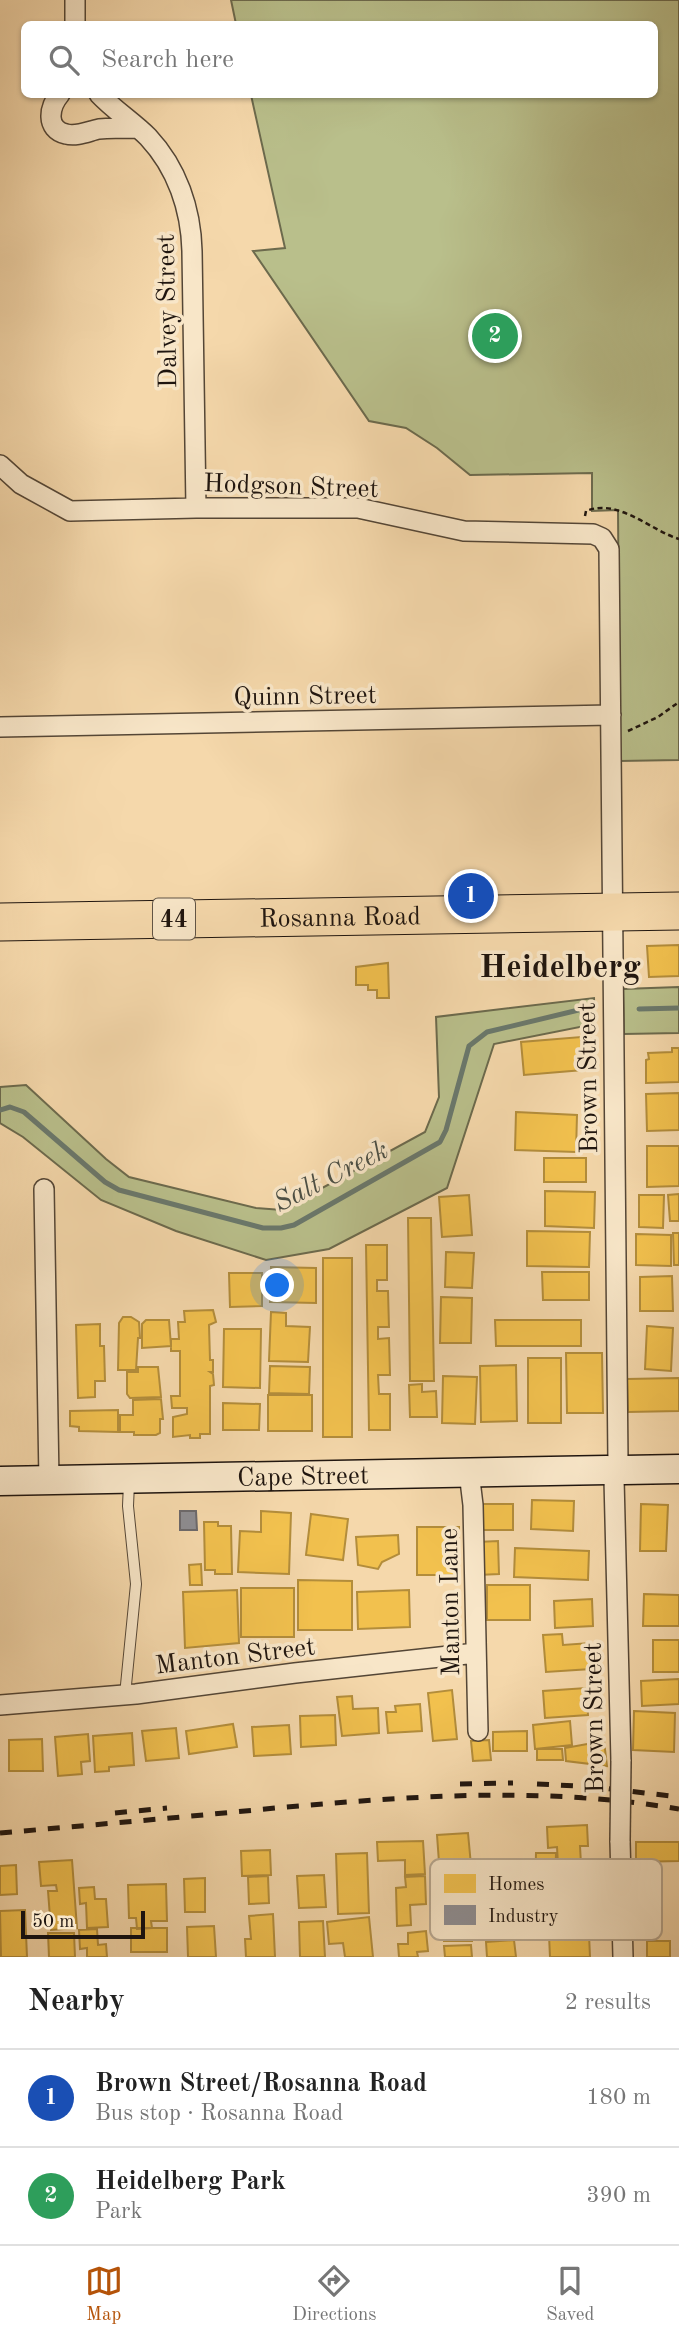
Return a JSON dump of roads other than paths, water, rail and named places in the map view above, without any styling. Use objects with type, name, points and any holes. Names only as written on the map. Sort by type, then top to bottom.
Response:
[{"type":"highway","name":"Rosanna Road","points":[[0,922],[679,911]]},
{"type":"street","points":[[75,0],[75,21]]},
{"type":"street","points":[[57,98],[50,114],[54,126],[63,133],[72,135],[108,128],[138,128]]},
{"type":"street","name":"Dalvey Street","points":[[104,98],[152,142],[168,164],[180,188],[190,220],[196,508]]},
{"type":"street","name":"Hodgson Street","points":[[0,465],[22,484],[71,512],[196,508],[358,508],[464,531],[589,534]]},
{"type":"street","name":"Brown Street","points":[[589,534],[602,538],[608,549],[620,1859]]},
{"type":"street","name":"Quinn Street","points":[[0,727],[610,724]]},
{"type":"street","points":[[44,1189],[49,1480]]},
{"type":"street","name":"Cape Street","points":[[0,1481],[679,1469]]},
{"type":"street","name":"Manton Lane","points":[[469,1472],[473,1505],[478,1731]]},
{"type":"street","name":"Manton Street","points":[[0,1705],[125,1695],[476,1653]]},
{"type":"lane","points":[[125,1695],[136,1584],[128,1506],[129,1478]]},
{"type":"waterway","name":"Salt Creek","points":[[0,1110],[10,1107],[24,1112],[105,1182],[119,1190],[263,1228],[281,1228],[294,1225],[440,1142],[446,1130],[469,1046],[487,1032],[587,1008]]},
{"type":"waterway","name":"Salt Creek","points":[[639,1009],[679,1008]]},
{"type":"railway","points":[[460,1784],[513,1783]]},
{"type":"railway","points":[[537,1784],[595,1787],[679,1797]]},
{"type":"railway","points":[[0,1833],[327,1804],[477,1795],[578,1797],[679,1809]]},
{"type":"railway","points":[[115,1813],[167,1808]]},
{"type":"place","name":"Heidelberg Park","points":[[495,336]]},
{"type":"place","name":"Brown Street/Rosanna Road","points":[[471,896]]},
{"type":"district","name":"Heidelberg","points":[[560,965]]}]
